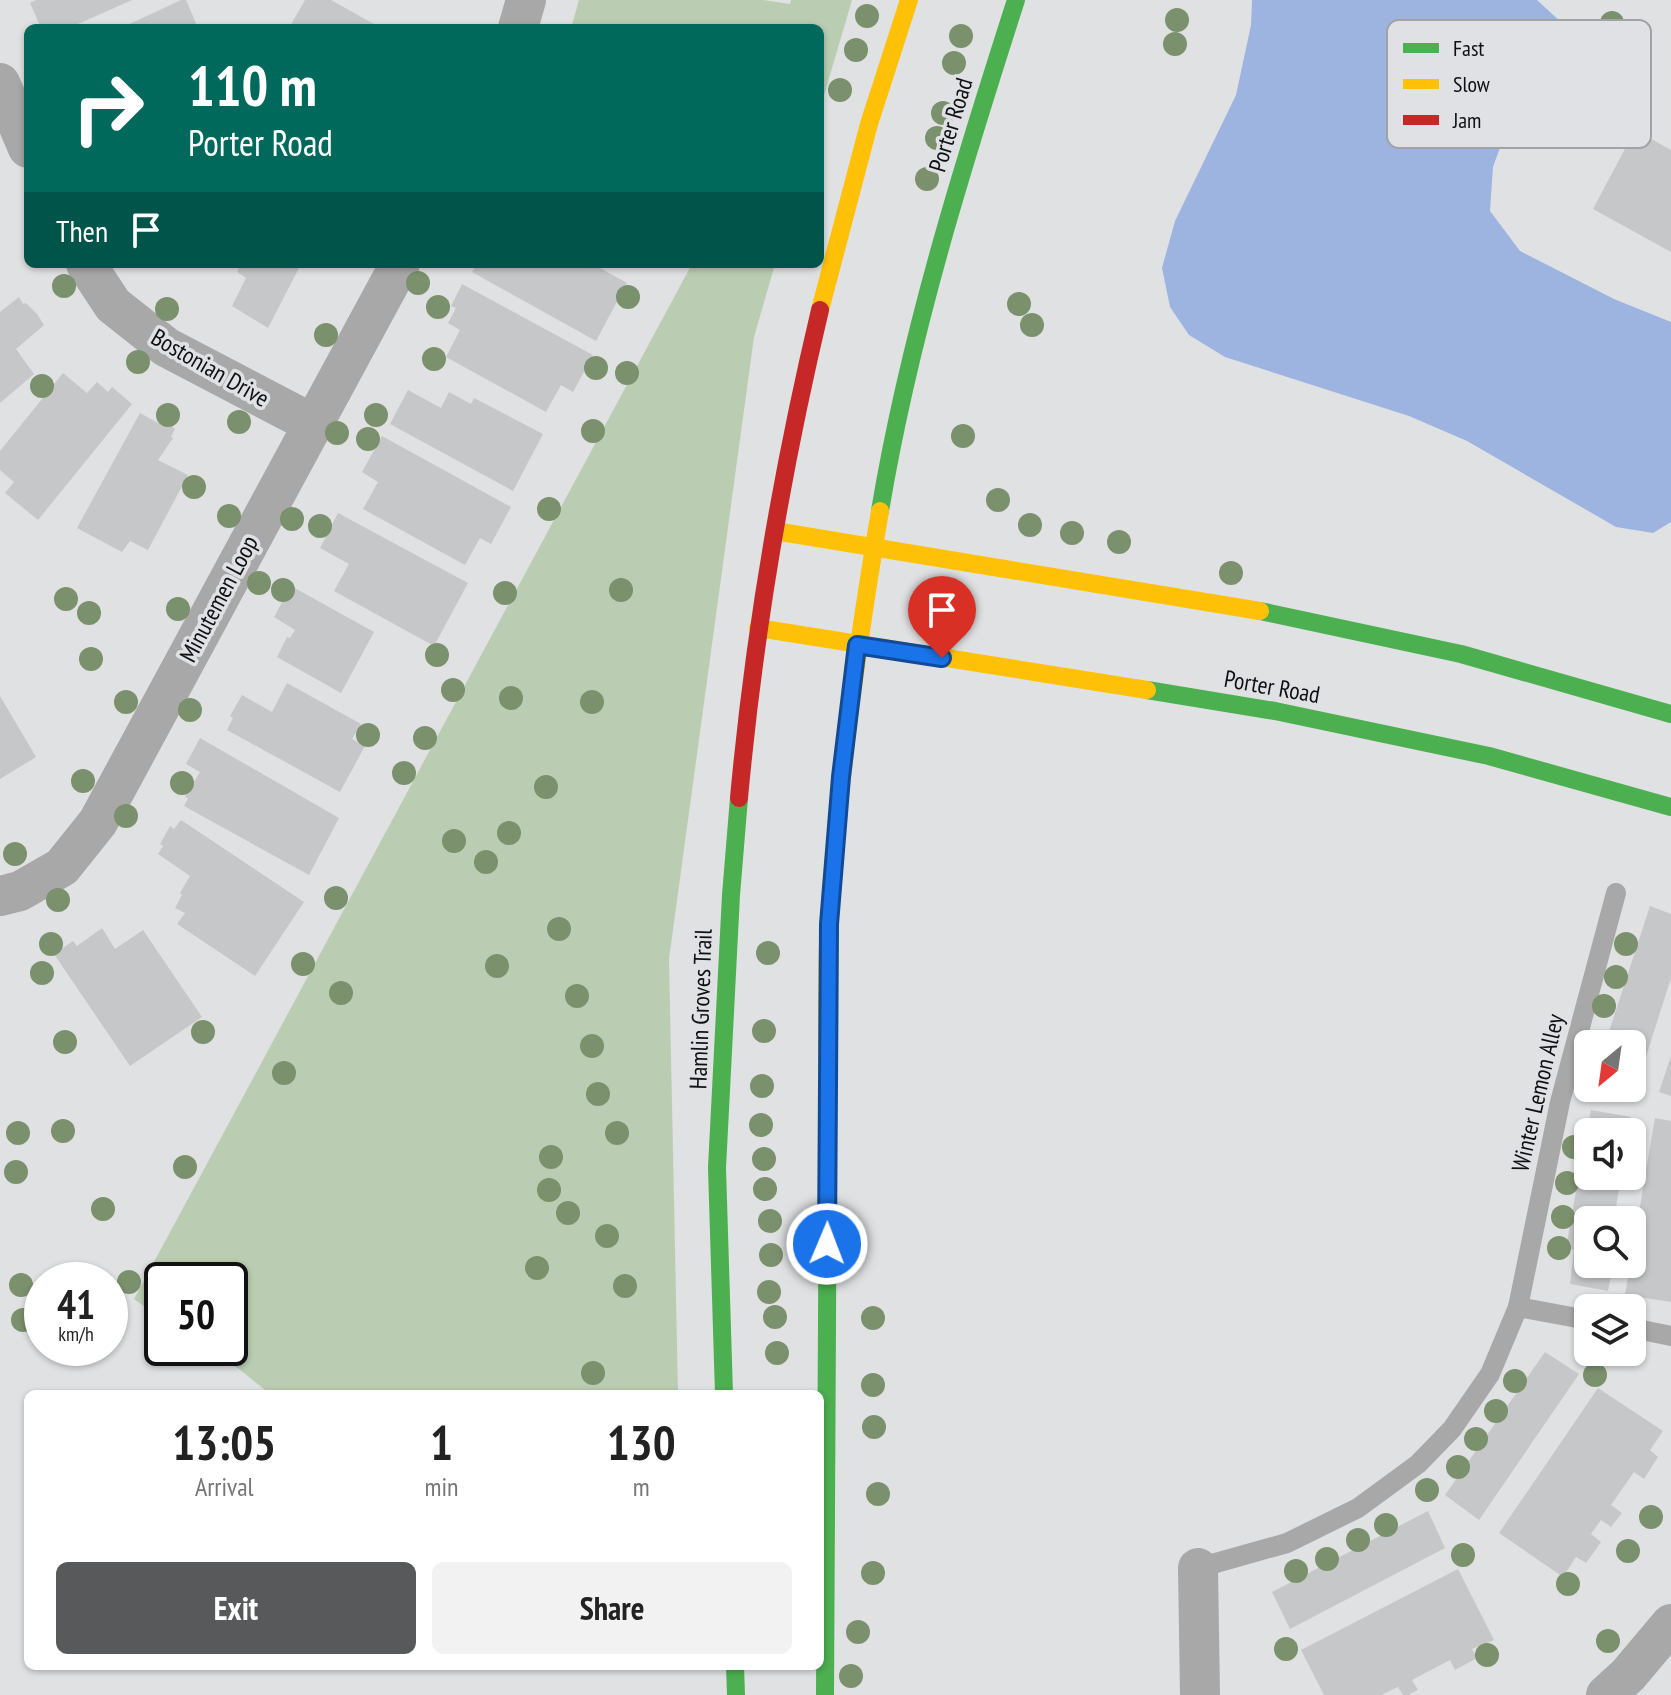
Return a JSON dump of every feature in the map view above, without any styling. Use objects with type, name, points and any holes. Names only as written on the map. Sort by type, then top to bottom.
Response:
[{"type":"main road","points":[[758,628],[785,472],[835,242],[882,80],[909,0]]},
{"type":"main road","name":"Porter Road","points":[[857,645],[883,491],[921,318],[962,169],[1016,0]]},
{"type":"main road","points":[[775,531],[1246,608],[1461,654],[1671,714]]},
{"type":"main road","name":"Porter Road","points":[[758,628],[1275,711],[1489,756],[1671,807]]},
{"type":"main road","name":"Hamlin Groves Trail","points":[[724,1390],[717,1185],[727,935],[741,766],[758,628]]},
{"type":"main road","points":[[825,1695],[829,924],[841,777],[857,645]]},
{"type":"main road","points":[[735,1670],[736,1695]]},
{"type":"street","points":[[519,24],[526,0]]},
{"type":"street","points":[[0,83],[24,139]]},
{"type":"street","name":"Bostonian Drive","points":[[89,268],[113,305],[166,347],[313,424]]},
{"type":"street","name":"Minutemen Loop","points":[[0,896],[20,891],[62,867],[98,822],[398,268]]},
{"type":"street","points":[[1198,1568],[1200,1695]]},
{"type":"street","points":[[1606,1695],[1628,1675],[1671,1624]]},
{"type":"lane","name":"Winter Lemon Alley","points":[[1198,1568],[1287,1543],[1358,1508],[1418,1464],[1452,1429],[1490,1374],[1518,1307],[1560,1102],[1616,893]]},
{"type":"lane","points":[[1518,1307],[1574,1317]]},
{"type":"lane","points":[[1646,1331],[1671,1336]]},
{"type":"green space","points":[[579,0],[763,0],[790,4],[791,0],[852,0],[824,95],[824,24],[572,24]]},
{"type":"green space","points":[[690,268],[774,268],[754,337],[669,959],[678,1390],[265,1390],[234,1366],[248,1366],[248,1262],[154,1262]]},
{"type":"green space","points":[[144,1280],[144,1306],[134,1299]]},
{"type":"water","points":[[1252,0],[1537,0],[1559,20],[1387,20],[1387,148],[1500,148],[1493,167],[1490,211],[1520,251],[1614,299],[1671,322],[1671,522],[1653,533],[1616,527],[1467,441],[1409,416],[1225,357],[1189,335],[1170,307],[1162,268],[1175,221],[1236,95],[1251,25]]},
{"type":"building","points":[[36,0],[132,0],[78,24],[39,24],[30,3]]},
{"type":"building","points":[[186,0],[196,24],[130,24]]},
{"type":"building","points":[[305,0],[331,0],[374,24],[291,24]]},
{"type":"building","points":[[1651,139],[1671,150],[1671,252],[1593,209],[1625,148],[1651,148]]},
{"type":"building","points":[[299,268],[268,328],[232,306],[246,278],[237,272],[239,269]]},
{"type":"building","points":[[474,268],[600,268],[627,283],[596,341],[472,272]]},
{"type":"building","points":[[462,284],[593,355],[573,392],[561,385],[546,412],[446,357],[460,330],[448,323],[456,308],[451,306]]},
{"type":"building","points":[[19,297],[44,325],[16,349],[34,374],[0,403],[0,312]]},
{"type":"building","points":[[63,373],[87,393],[97,382],[108,392],[112,387],[132,404],[38,520],[5,493],[14,482],[0,470],[0,451]]},
{"type":"building","points":[[408,390],[441,408],[449,392],[471,404],[474,398],[543,434],[513,491],[390,424]]},
{"type":"building","points":[[140,413],[158,423],[165,421],[175,429],[173,438],[158,460],[188,475],[148,550],[130,541],[122,552],[77,528]]},
{"type":"building","points":[[382,436],[511,507],[491,544],[480,538],[465,565],[363,509],[378,482],[362,472]]},
{"type":"building","points":[[338,513],[468,583],[434,646],[334,591],[349,564],[320,548]]},
{"type":"building","points":[[291,586],[374,632],[341,693],[277,657],[287,637],[290,638],[295,630],[274,617]]},
{"type":"building","points":[[287,683],[361,724],[352,739],[365,746],[340,792],[227,730],[233,718],[230,716],[242,695],[272,712]]},
{"type":"building","points":[[0,696],[36,757],[0,779]]},
{"type":"building","points":[[200,738],[339,818],[309,875],[184,806],[188,798],[185,797],[200,772],[186,764]]},
{"type":"building","points":[[181,820],[304,902],[255,976],[177,924],[185,913],[175,908],[190,876],[158,854],[170,826],[174,829]]},
{"type":"building","points":[[1650,906],[1671,914],[1671,978],[1646,1057],[1646,1030],[1610,1030]]},
{"type":"building","points":[[102,928],[115,949],[143,930],[202,1017],[130,1066],[54,954],[73,941],[77,946]]},
{"type":"building","points":[[1671,1056],[1671,1096],[1659,1092]]},
{"type":"building","points":[[1591,1110],[1631,1117],[1631,1118],[1590,1118]]},
{"type":"building","points":[[1655,1118],[1671,1121],[1671,1302],[1646,1298],[1646,1294],[1625,1294],[1628,1278],[1646,1278],[1646,1206],[1640,1206],[1643,1190],[1646,1190]]},
{"type":"building","points":[[1576,1190],[1619,1190],[1616,1206],[1574,1206],[1574,1250],[1566,1248]]},
{"type":"building","points":[[1574,1250],[1574,1278],[1610,1278],[1608,1291],[1570,1284]]},
{"type":"building","points":[[1545,1352],[1579,1374],[1479,1520],[1445,1495]]},
{"type":"building","points":[[1598,1388],[1663,1431],[1650,1450],[1658,1457],[1644,1479],[1634,1472],[1611,1505],[1622,1513],[1611,1527],[1601,1520],[1591,1534],[1601,1542],[1586,1563],[1576,1557],[1563,1577],[1499,1533]]},
{"type":"building","points":[[1428,1511],[1445,1548],[1290,1629],[1272,1592]]},
{"type":"building","points":[[1458,1569],[1494,1640],[1472,1649],[1477,1658],[1455,1670],[1450,1660],[1412,1680],[1418,1690],[1408,1695],[1403,1695],[1398,1687],[1381,1695],[1324,1695],[1301,1650]]},
{"type":"traffic: fast","points":[[880,511],[906,381],[939,253],[1016,0]]},
{"type":"traffic: fast","points":[[1260,611],[1461,654],[1671,714]]},
{"type":"traffic: fast","points":[[1147,690],[1275,711],[1489,756],[1671,807]]},
{"type":"traffic: fast","points":[[724,1390],[717,1168],[739,798]]},
{"type":"traffic: fast","points":[[825,1695],[828,1134]]},
{"type":"traffic: fast","points":[[735,1670],[736,1695]]},
{"type":"traffic: slow","points":[[820,310],[869,124],[909,0]]},
{"type":"traffic: slow","points":[[828,1134],[827,974],[833,869],[849,715],[880,511]]},
{"type":"traffic: slow","points":[[775,531],[1260,611]]},
{"type":"traffic: slow","points":[[758,628],[1147,690]]},
{"type":"traffic: jam","points":[[739,798],[771,552],[793,431],[820,310]]},
{"type":"route","points":[[827,1244],[829,924],[841,777],[857,645],[942,658]]}]
